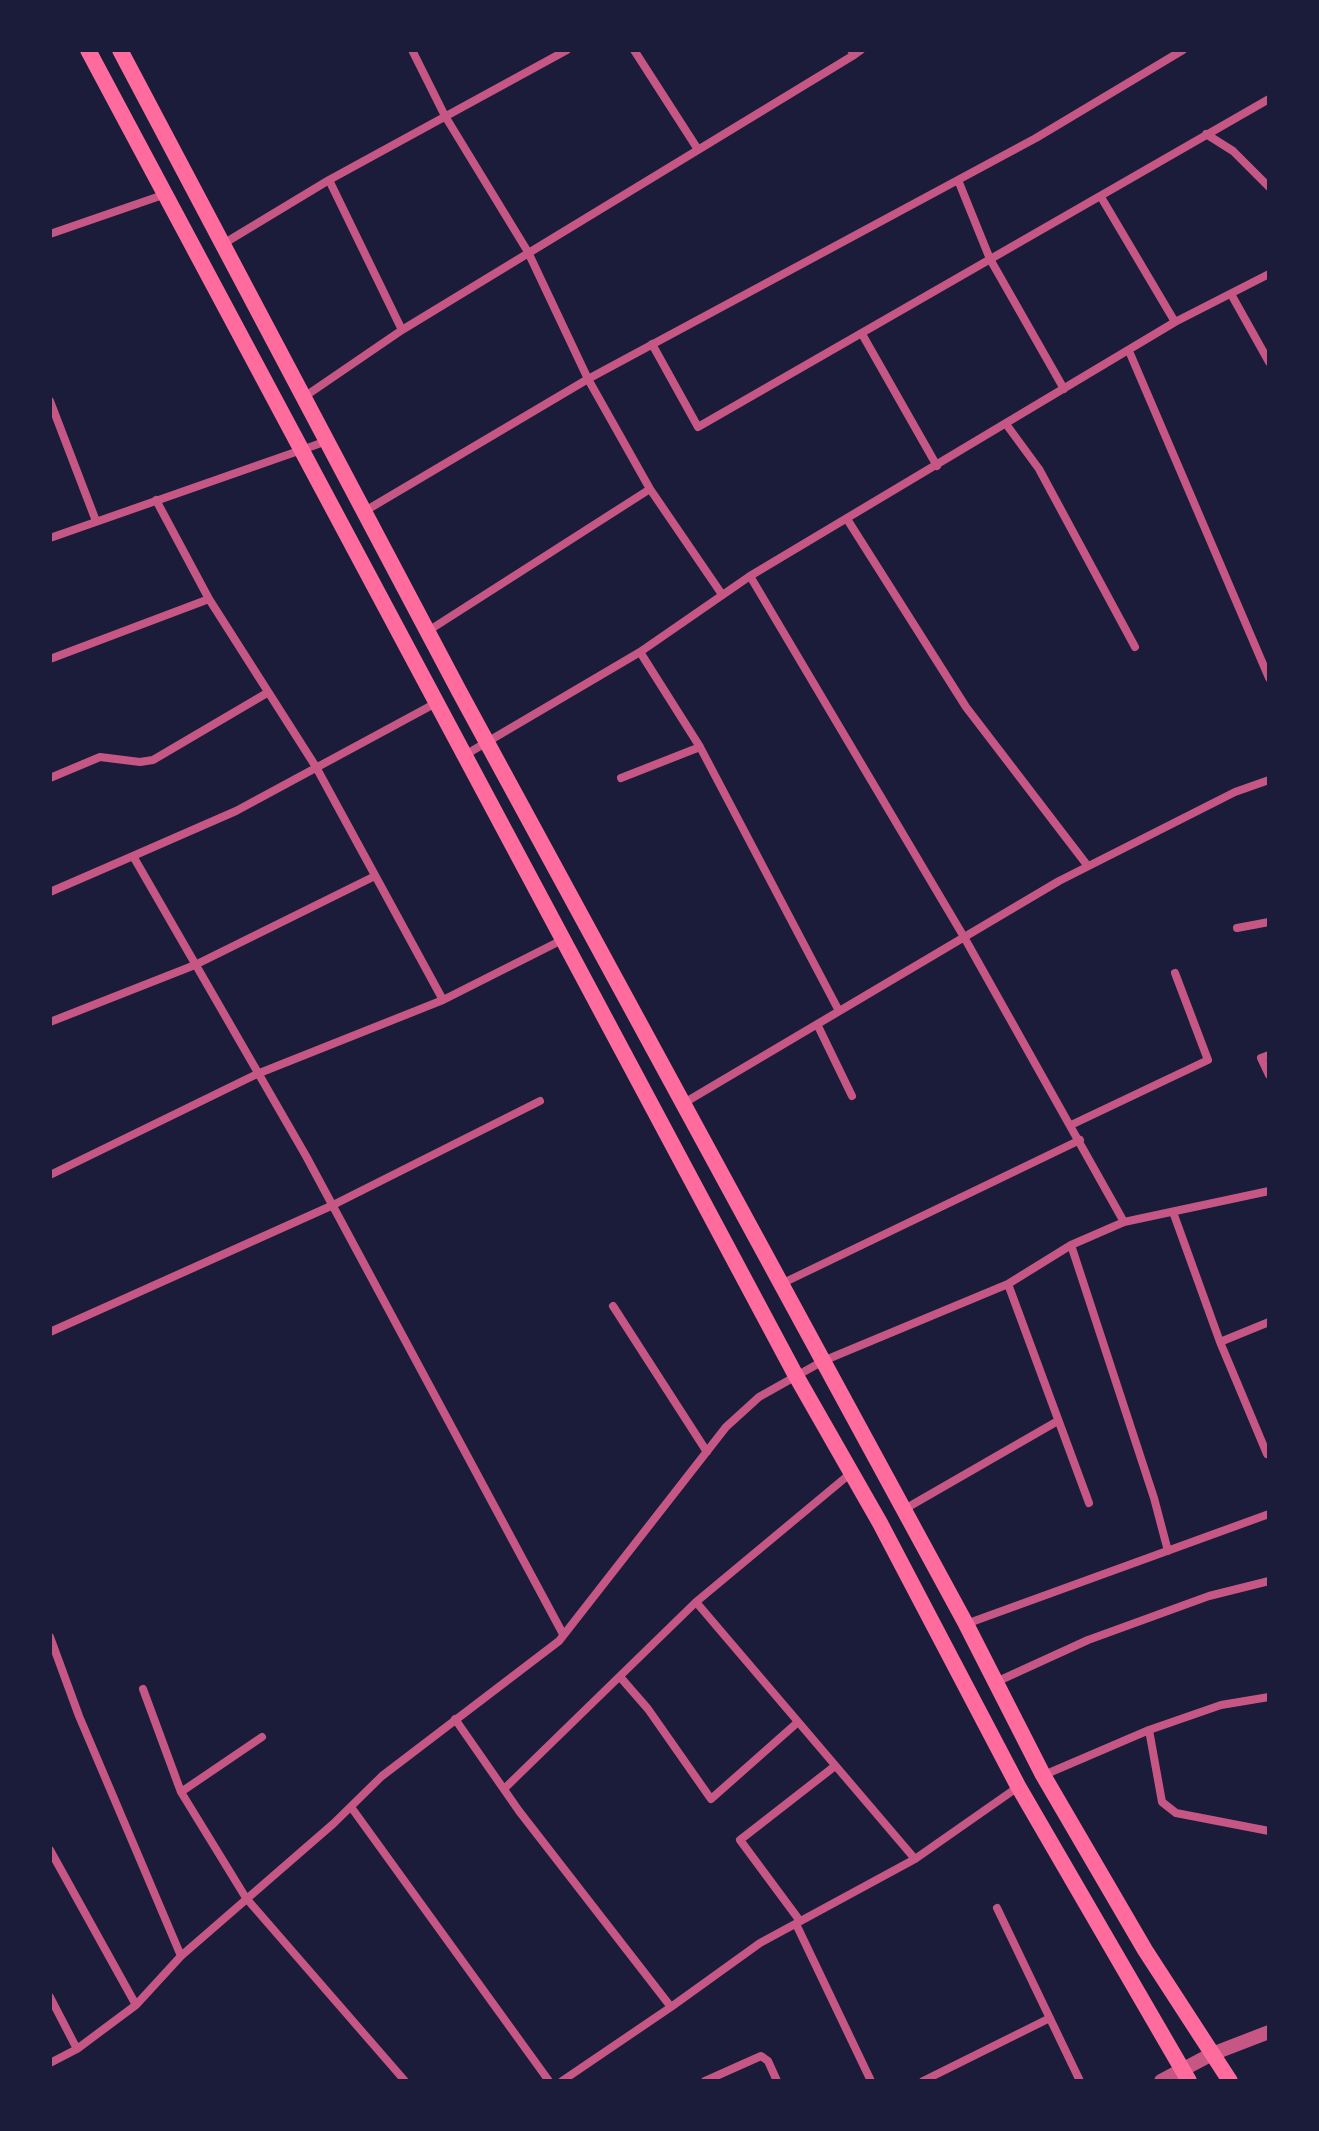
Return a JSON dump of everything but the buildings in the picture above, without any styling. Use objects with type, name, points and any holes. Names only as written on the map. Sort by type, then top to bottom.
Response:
[{"type":"main road","points":[[88,50],[163,195],[304,450],[436,703],[565,939],[655,1116],[1018,1786],[1186,2076]]},
{"type":"main road","points":[[120,50],[487,742],[966,1624],[1043,1775],[1145,1950],[1230,2081]]},
{"type":"street","points":[[412,50],[445,116],[528,252],[588,379],[650,489],[721,593]]},
{"type":"street","points":[[222,244],[329,180],[567,50]]},
{"type":"street","points":[[634,50],[697,148]]},
{"type":"street","points":[[365,511],[588,379],[958,180],[1183,50]]},
{"type":"street","points":[[304,397],[402,330],[855,52]]},
{"type":"street","points":[[652,344],[698,427],[1269,99]]},
{"type":"street","points":[[1206,134],[1233,151],[1269,187]]},
{"type":"street","points":[[329,180],[402,330]]},
{"type":"street","points":[[958,180],[990,259],[1064,389]]},
{"type":"street","points":[[50,234],[163,195]]},
{"type":"street","points":[[1101,197],[1175,322]]},
{"type":"street","points":[[465,755],[640,652],[721,593],[1175,322],[1269,274]]},
{"type":"street","points":[[1231,294],[1269,362]]},
{"type":"street","points":[[862,334],[937,466]]},
{"type":"street","points":[[1129,351],[1269,678]]},
{"type":"street","points":[[50,401],[96,521]]},
{"type":"street","points":[[1006,424],[1039,469],[1135,647]]},
{"type":"street","points":[[50,538],[328,441]]},
{"type":"street","points":[[428,631],[650,489]]},
{"type":"street","points":[[156,500],[209,599],[316,767],[443,1000]]},
{"type":"street","points":[[847,519],[966,707],[1087,865]]},
{"type":"street","points":[[750,576],[964,937],[1124,1222]]},
{"type":"street","points":[[50,659],[209,599]]},
{"type":"street","points":[[640,652],[700,747],[839,1011]]},
{"type":"street","points":[[50,778],[100,757],[140,762],[153,760],[267,693]]},
{"type":"street","points":[[50,892],[236,811],[436,703]]},
{"type":"street","points":[[621,778],[700,747]]},
{"type":"street","points":[[684,1103],[1087,865],[1235,792],[1269,780]]},
{"type":"street","points":[[133,856],[306,1156],[563,1634]]},
{"type":"street","points":[[50,1022],[195,965],[375,876]]},
{"type":"street","points":[[1237,928],[1269,922]]},
{"type":"street","points":[[50,1175],[257,1074],[443,1000],[565,939]]},
{"type":"street","points":[[1071,1125],[1208,1060],[1175,973]]},
{"type":"street","points":[[817,1024],[852,1096]]},
{"type":"street","points":[[1269,1055],[1261,1058],[1269,1075]]},
{"type":"street","points":[[50,1332],[331,1206],[540,1101]]},
{"type":"street","points":[[781,1284],[1080,1140]]},
{"type":"street","points":[[50,2063],[77,2049],[136,2005],[181,1956],[351,1807],[382,1776],[559,1641],[726,1427],[759,1397],[823,1361],[1008,1284],[1071,1245],[1124,1222],[1269,1191]]},
{"type":"street","points":[[1173,1212],[1220,1342],[1267,1454]]},
{"type":"street","points":[[1071,1245],[1154,1498],[1168,1551]]},
{"type":"street","points":[[1008,1284],[1056,1422],[1089,1503]]},
{"type":"street","points":[[613,1306],[707,1452]]},
{"type":"street","points":[[1220,1342],[1269,1322]]},
{"type":"street","points":[[903,1510],[1056,1422]]},
{"type":"street","points":[[505,1788],[696,1602],[851,1473]]},
{"type":"street","points":[[966,1624],[1269,1514]]},
{"type":"street","points":[[996,1682],[1088,1640],[1209,1596],[1269,1581]]},
{"type":"street","points":[[696,1602],[915,1859]]},
{"type":"street","points":[[50,1637],[79,1716],[181,1956]]},
{"type":"street","points":[[621,1678],[711,1799],[798,1722]]},
{"type":"street","points":[[143,1689],[181,1792],[246,1898],[405,2081]]},
{"type":"street","points":[[1043,1775],[1149,1730],[1221,1705],[1269,1697]]},
{"type":"street","points":[[455,1719],[671,2007]]},
{"type":"street","points":[[1149,1730],[1162,1802],[1169,1808],[1176,1813],[1269,1831]]},
{"type":"street","points":[[181,1792],[262,1737]]},
{"type":"street","points":[[835,1766],[740,1840],[798,1922],[871,2081]]},
{"type":"street","points":[[562,2081],[760,1943],[915,1859],[1018,1786]]},
{"type":"street","points":[[351,1807],[549,2081]]},
{"type":"street","points":[[50,1850],[136,2005]]},
{"type":"street","points":[[997,1908],[1080,2081]]},
{"type":"street","points":[[50,1997],[77,2049]]},
{"type":"street","points":[[923,2081],[1050,2018]]},
{"type":"street","points":[[1161,2081],[1186,2076],[1212,2054],[1269,2032]]},
{"type":"street","points":[[705,2081],[761,2056],[768,2061],[777,2081]]}]
